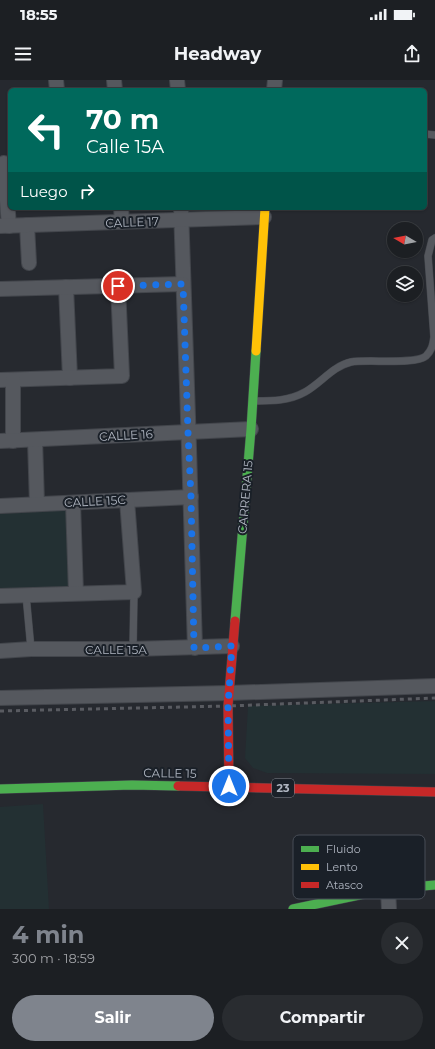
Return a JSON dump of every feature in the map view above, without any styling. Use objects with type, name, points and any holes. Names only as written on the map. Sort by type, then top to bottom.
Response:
[{"type":"main road","name":"CARRERA 15","points":[[229,786],[228,706],[251,429],[265,213]]},
{"type":"main road","name":"CALLE 15","points":[[0,789],[132,785],[229,786],[435,792]]},
{"type":"main road","points":[[425,886],[435,885]]},
{"type":"main road","points":[[293,909],[340,899]]},
{"type":"street","points":[[4,226],[5,163]]},
{"type":"street","name":"CALLE 17","points":[[4,226],[121,215],[265,213]]},
{"type":"street","points":[[181,214],[191,497],[194,648]]},
{"type":"street","points":[[27,225],[29,263]]},
{"type":"street","points":[[0,289],[183,284]]},
{"type":"street","points":[[6,441],[6,380],[122,376],[118,286]]},
{"type":"street","points":[[66,287],[70,378]]},
{"type":"street","name":"CALLE 16","points":[[6,441],[251,429]]},
{"type":"street","points":[[36,440],[38,504]]},
{"type":"street","name":"CALLE 15C","points":[[0,506],[191,497]]},
{"type":"street","points":[[0,596],[134,592],[127,500]]},
{"type":"street","points":[[73,503],[76,593]]},
{"type":"street","name":"CALLE 15A","points":[[0,651],[31,649],[133,649],[232,646]]},
{"type":"street","points":[[0,698],[229,693],[435,686]]},
{"type":"street","points":[[388,899],[389,909]]},
{"type":"lane","points":[[253,401],[280,400],[294,397],[306,391],[337,368],[349,363],[363,361],[415,360],[425,357],[432,348],[434,337],[428,256],[432,240],[435,238]]},
{"type":"lane","points":[[133,649],[134,592]]},
{"type":"lane","points":[[26,595],[31,649]]},
{"type":"shaded area","points":[[68,510],[70,588],[0,589],[0,514]]},
{"type":"shaded area","points":[[435,701],[435,774],[267,773],[253,768],[245,758],[248,706]]},
{"type":"shaded area","points":[[43,804],[49,909],[0,909],[0,807]]},
{"type":"railway","points":[[0,711],[228,706],[435,698]]},
{"type":"traffic: fast","points":[[235,621],[256,351]]},
{"type":"traffic: fast","points":[[0,789],[132,785],[178,786]]},
{"type":"traffic: fast","points":[[425,886],[435,885]]},
{"type":"traffic: fast","points":[[293,909],[340,899]]},
{"type":"traffic: slow","points":[[256,351],[265,210]]},
{"type":"traffic: jam","points":[[229,786],[228,706],[235,621]]},
{"type":"traffic: jam","points":[[178,786],[435,792]]},
{"type":"route","points":[[118,286],[183,284],[191,497],[194,648],[232,646],[228,706],[229,786]]}]
